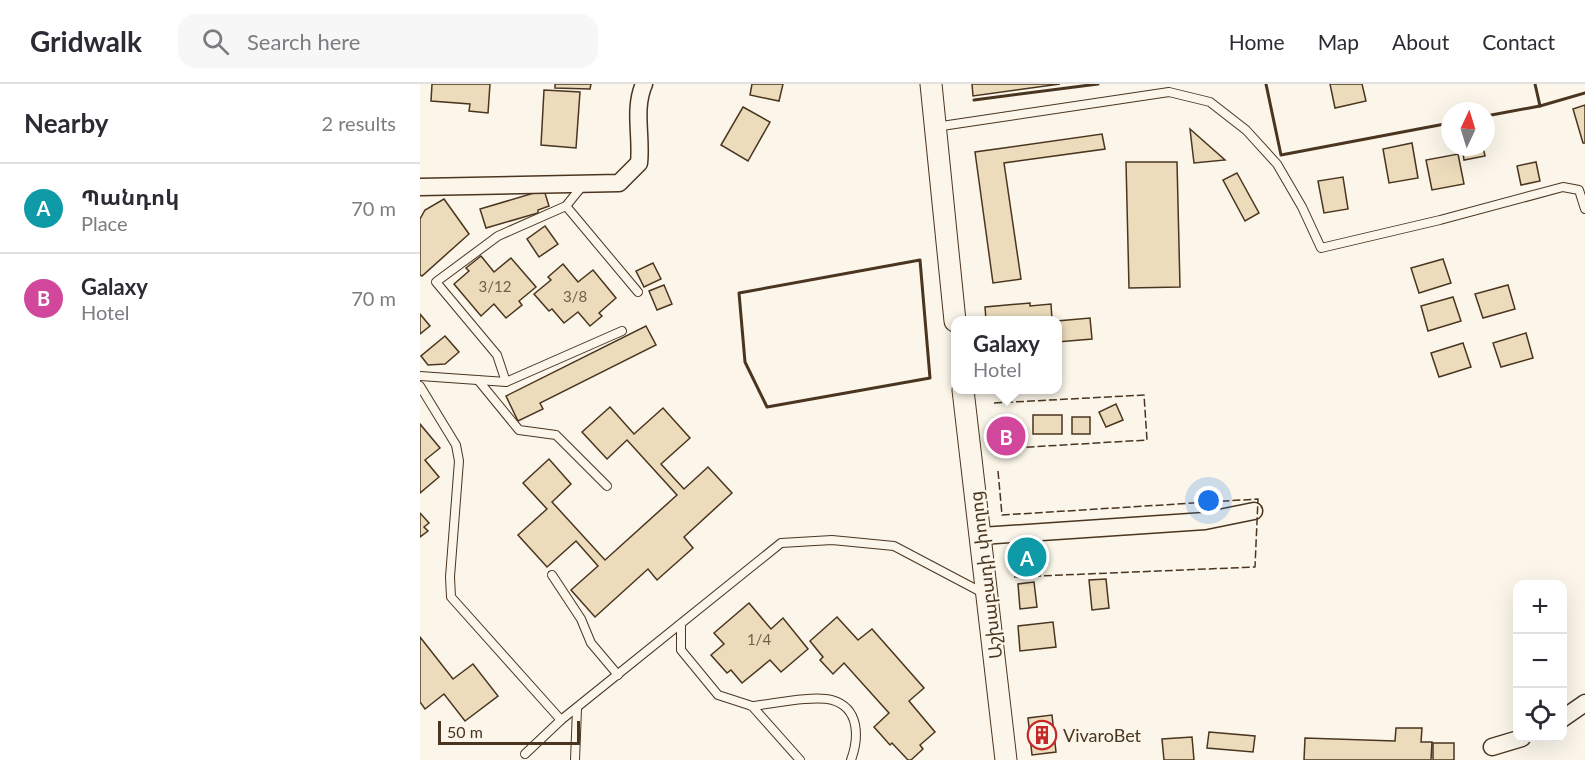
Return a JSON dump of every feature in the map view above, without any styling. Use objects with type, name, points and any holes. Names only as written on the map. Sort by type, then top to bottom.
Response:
[{"type":"street","points":[[420,187],[619,183],[639,163],[641,146],[638,117],[644,84]]},
{"type":"street","points":[[931,84],[954,316]]},
{"type":"street","name":"Աշխաբադի փողոց","points":[[963,394],[1006,760]]},
{"type":"street","points":[[981,536],[1205,521],[1254,511]]},
{"type":"street","points":[[1567,716],[1585,703]]},
{"type":"street","points":[[1492,747],[1513,741]]},
{"type":"lane","points":[[934,127],[1169,92],[1210,102],[1246,130],[1277,164],[1302,207],[1321,248],[1440,220],[1563,187],[1579,190],[1585,209]]},
{"type":"lane","points":[[507,382],[497,355],[436,282],[498,236],[566,206],[583,185]]},
{"type":"lane","points":[[566,206],[638,292]]},
{"type":"lane","points":[[420,376],[507,382],[622,330]]},
{"type":"lane","points":[[478,380],[519,430],[556,435],[606,486]]},
{"type":"lane","points":[[420,386],[456,445],[459,461],[450,577],[451,597],[561,720]]},
{"type":"lane","points":[[525,754],[561,720],[781,543],[832,540],[894,546],[988,595]]},
{"type":"lane","points":[[552,575],[581,619],[591,643],[618,675]]},
{"type":"lane","points":[[681,624],[681,651],[718,695],[752,706],[813,699],[835,701],[852,717],[856,727],[857,740],[851,760]]},
{"type":"lane","points":[[752,706],[800,760]]},
{"type":"lane","points":[[575,760],[577,709]]},
{"type":"building","points":[[432,84],[490,84],[488,113],[469,111],[470,104],[431,101]]},
{"type":"building","points":[[555,84],[591,84],[590,89],[555,88]]},
{"type":"building","points":[[752,84],[783,84],[779,101],[750,95]]},
{"type":"building","points":[[972,84],[1060,84],[973,96]]},
{"type":"building","points":[[1330,84],[1362,84],[1366,101],[1335,108]]},
{"type":"building","points":[[544,90],[580,92],[576,148],[541,145]]},
{"type":"building","points":[[1585,105],[1585,143],[1583,143],[1573,109]]},
{"type":"building","points":[[743,107],[770,122],[748,161],[721,145]]},
{"type":"building","points":[[1190,129],[1225,160],[1194,163]]},
{"type":"building","points":[[1102,134],[1105,149],[1004,163],[1021,279],[993,283],[975,152]]},
{"type":"building","points":[[1412,143],[1418,178],[1389,183],[1383,149]]},
{"type":"building","points":[[1458,156],[1464,184],[1432,190],[1426,160]]},
{"type":"building","points":[[1463,156],[1485,156],[1464,160]]},
{"type":"building","points":[[1126,162],[1177,162],[1180,287],[1129,288]]},
{"type":"building","points":[[1536,162],[1540,181],[1521,185],[1517,166]]},
{"type":"building","points":[[1237,173],[1259,213],[1245,221],[1223,180]]},
{"type":"building","points":[[1343,177],[1348,209],[1324,213],[1318,181]]},
{"type":"building","points":[[544,190],[549,206],[538,210],[538,213],[486,228],[480,209]]},
{"type":"building","points":[[444,199],[469,234],[422,276],[420,275],[420,219],[425,210]]},
{"type":"building","points":[[545,226],[558,244],[539,257],[527,239]]},
{"type":"building","points":[[481,256],[494,272],[511,258],[536,287],[519,301],[522,305],[506,318],[494,304],[481,316],[454,284],[469,271],[466,268]]},
{"type":"building","points":[[1443,259],[1451,283],[1419,293],[1411,268]]},
{"type":"building","points":[[653,263],[661,279],[644,287],[636,271]]},
{"type":"building","points":[[563,264],[578,282],[593,270],[616,298],[599,313],[602,316],[590,326],[578,312],[564,323],[534,294],[551,280],[548,277]]},
{"type":"building","points":[[664,285],[672,304],[657,310],[649,291]]},
{"type":"building","points":[[1508,285],[1515,309],[1483,318],[1475,294]]},
{"type":"building","points":[[1453,297],[1461,321],[1428,331],[1421,306]]},
{"type":"building","points":[[1030,303],[1030,306],[1051,304],[1052,316],[986,316],[985,307]]},
{"type":"building","points":[[420,314],[430,326],[420,334]]},
{"type":"building","points":[[1090,318],[1092,339],[1062,342],[1062,321]]},
{"type":"building","points":[[646,326],[656,345],[540,403],[543,409],[518,421],[506,396]]},
{"type":"building","points":[[1526,333],[1533,358],[1501,367],[1493,343]]},
{"type":"building","points":[[445,336],[459,352],[445,364],[428,365],[421,356]]},
{"type":"building","points":[[1463,343],[1471,367],[1439,377],[1431,353]]},
{"type":"building","points":[[1116,404],[1123,420],[1106,427],[1099,412]]},
{"type":"building","points":[[610,407],[634,434],[663,408],[690,438],[661,464],[684,489],[708,467],[732,493],[684,537],[693,548],[657,580],[648,569],[595,617],[571,590],[598,566],[576,541],[547,567],[518,535],[547,509],[523,483],[549,459],[571,484],[552,502],[605,560],[677,495],[627,440],[607,459],[582,432]]},
{"type":"building","points":[[1033,415],[1062,415],[1062,434],[1033,434]]},
{"type":"building","points":[[1011,417],[1012,428],[1017,427],[1018,444],[995,445],[994,418]]},
{"type":"building","points":[[1072,417],[1090,417],[1090,434],[1072,434]]},
{"type":"building","points":[[420,424],[440,448],[425,460],[439,477],[420,493]]},
{"type":"building","points":[[420,513],[429,523],[424,527],[428,531],[420,537]]},
{"type":"building","points":[[1036,537],[1040,574],[1018,576],[1014,540]]},
{"type":"building","points":[[1106,579],[1109,608],[1092,610],[1089,580]]},
{"type":"building","points":[[1034,582],[1037,607],[1020,609],[1018,584]]},
{"type":"building","points":[[749,603],[771,629],[783,618],[808,649],[781,672],[770,660],[742,683],[731,670],[727,673],[711,655],[724,644],[714,633]]},
{"type":"building","points":[[837,617],[858,640],[872,629],[924,688],[909,701],[935,732],[920,745],[923,749],[911,760],[908,760],[892,743],[890,745],[874,727],[889,713],[844,663],[833,674],[820,660],[823,657],[810,641]]},
{"type":"building","points":[[1053,622],[1056,647],[1020,651],[1018,626]]},
{"type":"building","points":[[420,637],[453,679],[473,664],[498,696],[465,721],[444,694],[425,709],[420,702]]},
{"type":"building","name":"VivaroBet","points":[[1052,715],[1056,752],[1032,755],[1028,718]]},
{"type":"building","points":[[1396,728],[1422,728],[1421,742],[1432,742],[1431,760],[1304,760],[1305,738],[1395,741]]},
{"type":"building","points":[[1209,732],[1255,736],[1253,752],[1207,748]]},
{"type":"building","points":[[1192,737],[1194,760],[1164,760],[1162,739]]},
{"type":"building","points":[[1433,743],[1454,743],[1454,760],[1433,760]]},
{"type":"fence","points":[[994,403],[1144,395],[1147,440],[996,449]]},
{"type":"fence","points":[[998,471],[1002,515],[1258,499],[1255,567],[1014,577]]},
{"type":"wall","points":[[974,100],[1098,84]]},
{"type":"wall","points":[[1266,84],[1281,155],[1441,125]]},
{"type":"wall","points":[[1535,84],[1540,106],[1585,93]]},
{"type":"wall","points":[[1495,114],[1540,106]]},
{"type":"wall","points":[[920,260],[930,378],[767,407],[745,362],[739,293],[920,260]]},
{"type":"place","name":"Galaxy","points":[[1006,436]]},
{"type":"place","name":"Պանդոկ","points":[[1027,557]]},
{"type":"place","name":"VivaroBet","points":[[1042,735]]}]
